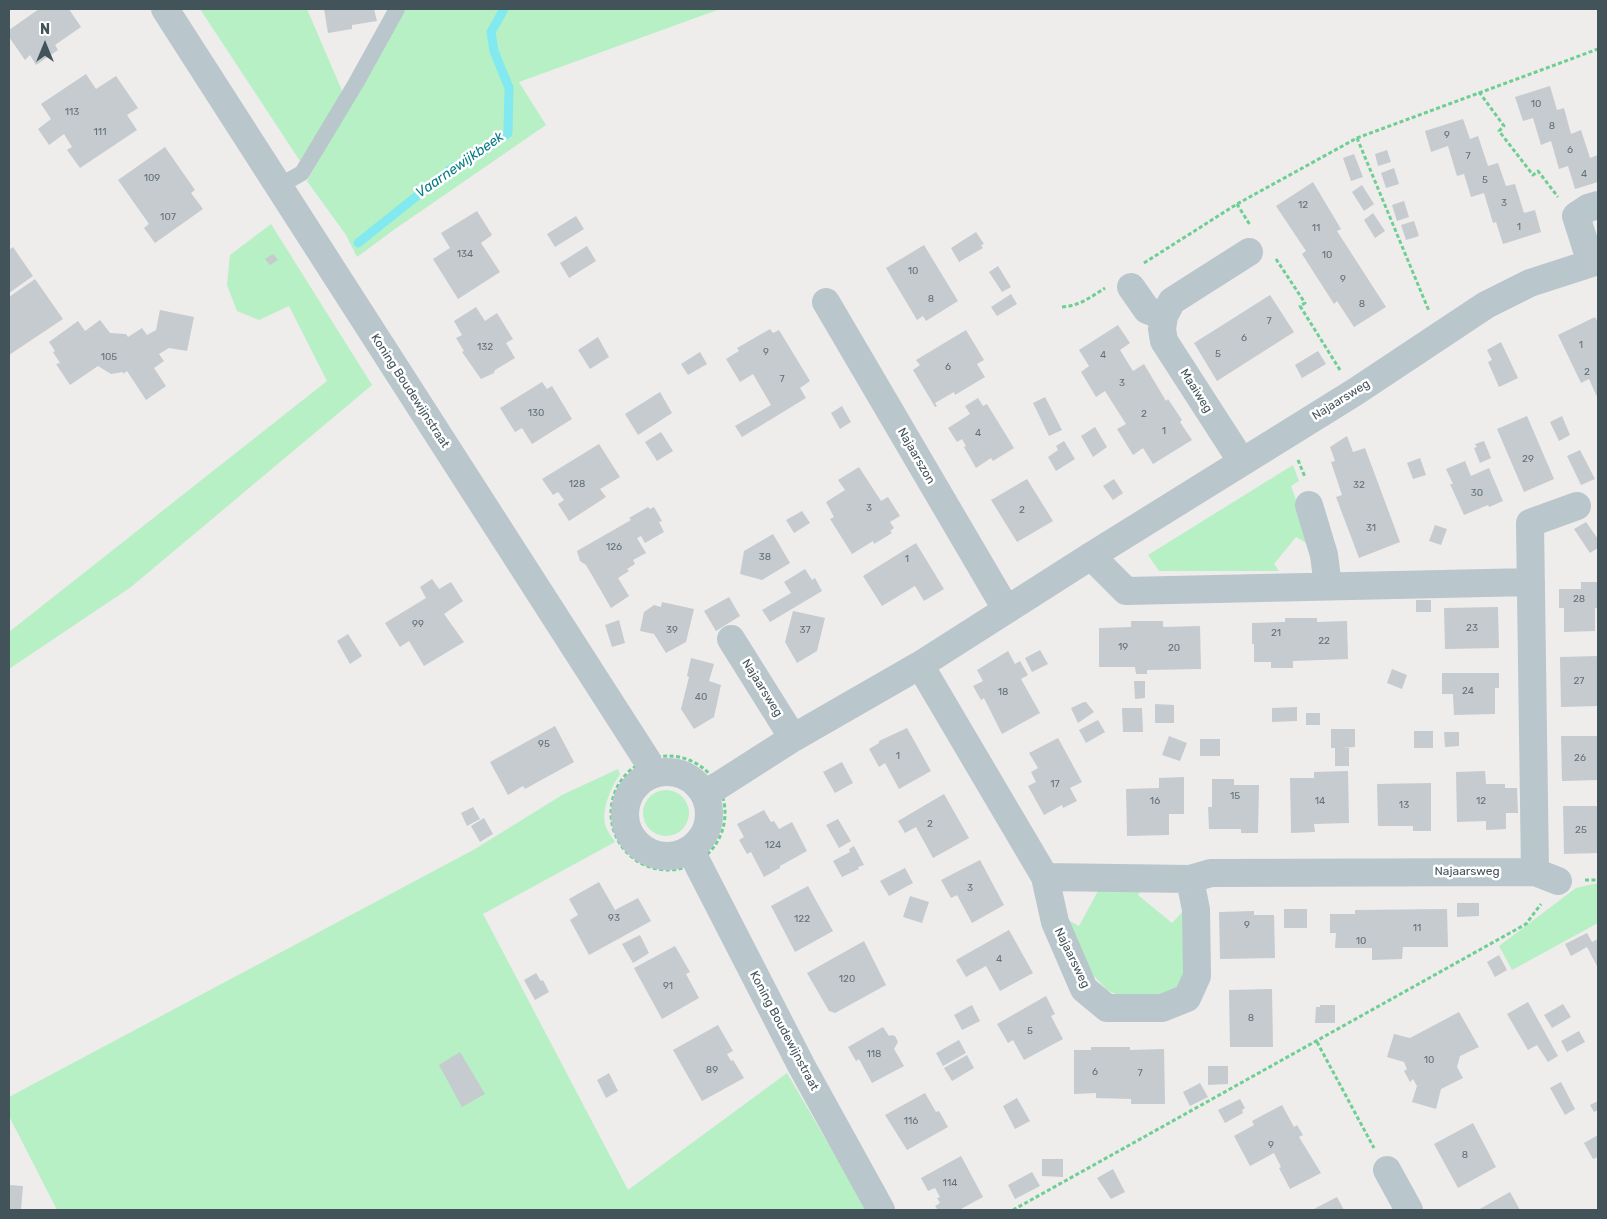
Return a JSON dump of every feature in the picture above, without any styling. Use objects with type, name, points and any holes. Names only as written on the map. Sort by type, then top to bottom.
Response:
[{"type":"street","name":"Koning Boudewijnstraat","points":[[165,9],[650,767]]},
{"type":"street","points":[[1587,210],[1595,262]]},
{"type":"street","points":[[1126,280],[1147,310],[1164,316],[1172,301],[1262,254]]},
{"type":"street","name":"Najaarsweg","points":[[711,789],[793,738],[920,665],[1090,556],[1354,392],[1486,305],[1530,283],[1595,262]]},
{"type":"street","name":"Najaarszon","points":[[826,302],[1006,610]]},
{"type":"street","name":"Maaiweg","points":[[1164,316],[1162,329],[1164,341],[1242,462]]},
{"type":"street","points":[[1309,505],[1324,556],[1328,586]]},
{"type":"street","points":[[1546,876],[1531,582],[1530,523],[1577,506]]},
{"type":"street","points":[[1090,556],[1126,591],[1531,582]]},
{"type":"street","name":"Najaarsweg","points":[[731,639],[793,738]]},
{"type":"street","name":"Najaarsweg","points":[[920,665],[1045,877],[1055,922],[1084,989],[1107,1008],[1162,1008],[1187,998],[1197,976],[1196,910],[1190,879]]},
{"type":"street","points":[[650,767],[682,774],[698,785],[711,789],[708,802],[708,823],[693,856],[670,855],[648,851],[632,837],[627,827],[626,811],[630,795],[644,779],[650,767]]},
{"type":"street","name":"Koning Boudewijnstraat","points":[[693,856],[801,1065],[881,1210]]},
{"type":"street","name":"Najaarsweg","points":[[1045,877],[1190,879],[1211,873],[1546,876]]},
{"type":"street","points":[[1387,1170],[1409,1210]]},
{"type":"lane","points":[[279,186],[302,173],[356,83],[397,9]]},
{"type":"path","points":[[1062,307],[1082,302],[1126,280],[1237,204],[1357,138],[1598,49]]},
{"type":"path","points":[[1479,92],[1504,126],[1499,131],[1533,175],[1538,171],[1565,206],[1587,210]]},
{"type":"path","points":[[1357,138],[1439,335]]},
{"type":"path","points":[[1262,254],[1305,303],[1300,306],[1354,392]]},
{"type":"path","points":[[1284,436],[1299,462],[1307,482],[1296,487],[1302,503],[1309,505]]},
{"type":"path","points":[[682,758],[696,764],[708,773],[711,789],[724,802],[724,820],[720,837],[710,852],[693,856],[680,869],[664,870],[647,866],[633,858],[621,846],[614,831],[610,815],[613,798],[620,783],[650,767],[682,758]]},
{"type":"path","points":[[1013,1210],[1526,924],[1546,876]]},
{"type":"path","points":[[1317,1042],[1387,1170]]},
{"type":"green space","points":[[200,9],[307,9],[343,93],[300,161]]},
{"type":"green space","points":[[406,9],[720,9],[519,82],[546,125],[357,257],[346,235],[307,181]]},
{"type":"green space","points":[[271,224],[372,385],[131,587],[9,669],[9,632],[327,381],[289,306],[259,320],[237,311],[227,285],[230,255]]},
{"type":"green space","points":[[1293,465],[1299,481],[1291,486],[1310,538],[1308,544],[1296,537],[1274,564],[1279,571],[1159,571],[1148,555]]},
{"type":"green space","points":[[618,769],[620,774],[608,798],[604,818],[607,829],[615,842],[483,914],[628,1190],[787,1073],[867,1210],[57,1210],[9,1116],[9,1097],[475,849],[562,795]]},
{"type":"green space","points":[[666,790],[679,794],[685,800],[689,813],[685,826],[679,832],[666,836],[653,832],[647,826],[643,813],[647,800],[653,794]]},
{"type":"green space","points":[[1150,880],[1138,895],[1172,923],[1185,909],[1187,975],[1181,990],[1166,996],[1124,998],[1107,990],[1093,975],[1062,917],[1079,926],[1098,891]]},
{"type":"green space","points":[[1598,883],[1598,923],[1512,970],[1499,946],[1576,888]]},
{"type":"building","points":[[39,9],[69,9],[81,27],[55,45],[58,50],[36,65],[30,55],[25,60],[9,37],[9,30]]},
{"type":"building","points":[[324,9],[374,9],[377,21],[352,25],[352,29],[328,33]]},
{"type":"building","points":[[86,74],[96,89],[116,76],[138,108],[127,115],[137,130],[80,168],[67,150],[72,147],[64,134],[49,145],[38,129],[51,119],[41,104]]},
{"type":"building","points":[[1550,86],[1557,110],[1564,108],[1571,134],[1581,130],[1590,158],[1598,155],[1598,182],[1575,189],[1568,166],[1559,169],[1551,141],[1541,145],[1533,118],[1523,121],[1515,97]]},
{"type":"building","points":[[1463,119],[1470,139],[1478,136],[1488,166],[1498,163],[1506,186],[1515,184],[1524,213],[1535,210],[1541,232],[1503,244],[1496,222],[1493,223],[1484,193],[1471,197],[1464,174],[1457,176],[1448,146],[1431,152],[1425,131]]},
{"type":"building","points":[[165,147],[195,190],[191,193],[203,209],[155,243],[144,228],[149,224],[118,180]]},
{"type":"building","points":[[1387,150],[1391,162],[1378,166],[1375,154]]},
{"type":"building","points":[[1354,154],[1363,177],[1351,181],[1343,158]]},
{"type":"building","points":[[1394,168],[1399,184],[1386,188],[1381,173]]},
{"type":"building","points":[[1313,182],[1341,229],[1337,231],[1386,307],[1354,327],[1337,301],[1334,304],[1302,254],[1306,251],[1276,206]]},
{"type":"building","points":[[1362,185],[1374,204],[1364,211],[1352,192]]},
{"type":"building","points":[[1404,201],[1409,217],[1397,221],[1392,205]]},
{"type":"building","points":[[477,211],[492,235],[481,243],[500,272],[458,299],[433,259],[450,248],[441,233]]},
{"type":"building","points":[[1373,213],[1385,231],[1375,238],[1364,220]]},
{"type":"building","points":[[576,216],[584,229],[555,247],[547,234]]},
{"type":"building","points":[[1414,221],[1419,236],[1406,240],[1401,225]]},
{"type":"building","points":[[976,232],[984,244],[981,245],[983,248],[959,262],[951,248]]},
{"type":"building","points":[[924,245],[958,301],[926,321],[923,316],[917,320],[886,268]]},
{"type":"building","points":[[587,246],[596,261],[569,278],[560,263]]},
{"type":"building","points":[[13,247],[33,276],[9,293],[9,250]]},
{"type":"building","points":[[273,254],[278,260],[270,265],[265,259]]},
{"type":"building","points":[[998,266],[1011,287],[1002,292],[989,272]]},
{"type":"building","points":[[35,279],[63,319],[9,355],[9,297]]},
{"type":"building","points":[[1011,294],[1017,304],[997,316],[991,307]]},
{"type":"building","points":[[1270,295],[1294,332],[1217,381],[1194,343]]},
{"type":"building","points":[[476,307],[485,321],[497,313],[513,339],[506,343],[515,358],[495,370],[494,373],[481,379],[462,352],[464,351],[456,338],[462,335],[454,321]]},
{"type":"building","points":[[160,310],[194,317],[187,351],[169,348],[159,354],[164,361],[154,368],[166,386],[146,400],[127,371],[123,374],[123,372],[111,374],[98,366],[70,385],[56,364],[60,363],[49,342],[78,321],[85,331],[100,320],[110,333],[126,334],[128,337],[142,328],[147,335],[156,330]]},
{"type":"building","points":[[1595,317],[1598,323],[1598,399],[1589,379],[1581,383],[1558,335]]},
{"type":"building","points":[[1118,325],[1130,343],[1120,350],[1133,371],[1144,364],[1166,401],[1168,399],[1182,420],[1180,422],[1192,440],[1153,464],[1143,448],[1133,455],[1117,429],[1126,424],[1105,391],[1096,397],[1081,372],[1089,366],[1079,350]]},
{"type":"building","points":[[770,329],[773,333],[779,330],[810,381],[800,388],[806,398],[742,437],[735,426],[771,405],[753,374],[740,382],[726,359],[739,351],[737,348]]},
{"type":"building","points":[[966,330],[984,360],[977,364],[985,377],[955,395],[954,392],[935,403],[937,406],[935,407],[913,370],[920,365],[916,360]]},
{"type":"building","points":[[598,337],[609,357],[590,369],[578,350]]},
{"type":"building","points":[[1501,342],[1518,378],[1499,387],[1488,362],[1492,360],[1487,350]]},
{"type":"building","points":[[1318,351],[1326,364],[1302,378],[1295,365]]},
{"type":"building","points":[[700,352],[707,364],[688,375],[681,364]]},
{"type":"building","points":[[542,382],[547,389],[552,386],[572,419],[532,444],[522,428],[515,432],[500,408]]},
{"type":"building","points":[[660,392],[672,413],[638,435],[625,414]]},
{"type":"building","points":[[1045,397],[1062,430],[1049,436],[1033,403]]},
{"type":"building","points":[[978,398],[983,406],[987,404],[1014,448],[993,461],[991,458],[976,468],[964,447],[966,446],[962,439],[957,442],[948,428],[970,414],[965,406]]},
{"type":"building","points":[[842,406],[851,422],[840,429],[831,413]]},
{"type":"building","points":[[1527,416],[1554,479],[1524,492],[1497,429]]},
{"type":"building","points":[[1562,416],[1570,435],[1559,441],[1550,422]]},
{"type":"building","points":[[1095,427],[1107,447],[1093,457],[1081,436]]},
{"type":"building","points":[[661,432],[673,451],[657,461],[645,442]]},
{"type":"building","points":[[1347,436],[1353,452],[1365,448],[1400,542],[1359,558],[1336,497],[1342,495],[1331,462],[1335,461],[1330,447]]},
{"type":"building","points":[[1064,441],[1075,459],[1056,471],[1048,457],[1058,450],[1056,446]]},
{"type":"building","points":[[1484,441],[1491,458],[1480,463],[1474,448],[1477,447],[1475,444]]},
{"type":"building","points":[[599,444],[620,477],[600,489],[606,497],[569,521],[558,504],[564,500],[558,492],[553,495],[542,479]]},
{"type":"building","points":[[1580,450],[1595,479],[1581,485],[1567,456]]},
{"type":"building","points":[[1420,458],[1426,475],[1413,479],[1407,463]]},
{"type":"building","points":[[1465,461],[1471,476],[1489,468],[1503,501],[1464,515],[1450,484],[1453,484],[1446,469]]},
{"type":"building","points":[[859,467],[881,501],[888,497],[900,516],[890,522],[894,528],[890,531],[892,533],[874,544],[873,541],[852,554],[830,519],[834,517],[826,502],[845,490],[838,480]]},
{"type":"building","points":[[1027,479],[1053,521],[1017,542],[991,500]]},
{"type":"building","points":[[1114,479],[1123,493],[1113,500],[1103,486]]},
{"type":"building","points":[[648,507],[650,509],[654,507],[662,521],[659,522],[664,532],[645,543],[641,536],[637,538],[646,553],[633,560],[635,564],[627,569],[629,571],[618,578],[629,596],[611,608],[586,565],[580,561],[577,551],[631,520],[629,518]]},
{"type":"building","points":[[802,511],[810,523],[794,533],[786,520]]},
{"type":"building","points":[[1586,522],[1598,539],[1598,548],[1590,553],[1574,529]]},
{"type":"building","points":[[1435,525],[1447,529],[1441,545],[1429,541]]},
{"type":"building","points":[[773,534],[790,563],[762,580],[740,574],[744,551]]},
{"type":"building","points":[[916,543],[944,589],[924,601],[915,586],[882,606],[863,576]]},
{"type":"building","points":[[805,569],[812,580],[815,578],[822,591],[770,622],[762,610],[791,593],[784,582]]},
{"type":"building","points":[[432,579],[439,589],[451,582],[463,601],[444,614],[464,642],[424,666],[409,641],[400,647],[385,623],[426,598],[420,587]]},
{"type":"building","points":[[1581,582],[1598,582],[1598,608],[1595,608],[1595,631],[1564,632],[1564,608],[1559,608],[1559,589],[1581,589]]},
{"type":"building","points":[[729,597],[740,616],[716,631],[704,611]]},
{"type":"building","points":[[1416,600],[1431,600],[1431,612],[1416,612]]},
{"type":"building","points":[[662,602],[694,609],[686,642],[666,653],[654,634],[640,631],[644,612],[654,605],[661,607]]},
{"type":"building","points":[[1498,607],[1499,648],[1445,649],[1444,608]]},
{"type":"building","points":[[793,611],[825,618],[817,651],[797,663],[785,642]]},
{"type":"building","points":[[1285,618],[1317,618],[1317,622],[1347,621],[1348,659],[1293,661],[1293,668],[1271,668],[1271,662],[1254,662],[1252,623],[1285,622]]},
{"type":"building","points":[[619,620],[625,643],[612,647],[605,625]]},
{"type":"building","points":[[1131,621],[1163,621],[1163,627],[1200,626],[1201,669],[1147,670],[1147,674],[1136,674],[1135,667],[1099,667],[1099,628],[1131,627]]},
{"type":"building","points":[[348,634],[362,656],[350,664],[337,641]]},
{"type":"building","points":[[1040,650],[1048,664],[1032,672],[1025,658]]},
{"type":"building","points":[[1008,651],[1015,664],[1020,661],[1028,675],[1021,679],[1040,713],[1002,734],[984,698],[981,700],[973,686],[983,681],[977,670]]},
{"type":"building","points":[[1598,656],[1598,706],[1561,707],[1560,657]]},
{"type":"building","points":[[691,658],[714,664],[709,681],[721,685],[714,717],[694,729],[681,709],[689,677],[687,676]]},
{"type":"building","points":[[1392,669],[1407,675],[1402,689],[1387,683]]},
{"type":"building","points":[[1442,673],[1499,673],[1499,688],[1495,688],[1495,714],[1454,715],[1453,694],[1442,694]]},
{"type":"building","points":[[1134,681],[1145,681],[1145,698],[1135,699]]},
{"type":"building","points":[[1084,702],[1094,712],[1078,723],[1071,708]]},
{"type":"building","points":[[1155,704],[1174,705],[1174,723],[1155,723]]},
{"type":"building","points":[[1297,707],[1297,721],[1272,722],[1272,708]]},
{"type":"building","points":[[1122,708],[1142,708],[1143,732],[1123,732]]},
{"type":"building","points":[[1306,713],[1320,713],[1320,725],[1306,725]]},
{"type":"building","points":[[1098,720],[1105,732],[1086,743],[1079,730]]},
{"type":"building","points":[[555,726],[574,762],[525,789],[523,786],[508,795],[490,762]]},
{"type":"building","points":[[907,728],[931,771],[899,789],[885,763],[879,767],[869,749],[879,743],[879,741]]},
{"type":"building","points":[[1331,729],[1355,729],[1355,747],[1341,748],[1349,748],[1349,766],[1335,766],[1335,748],[1331,748]]},
{"type":"building","points":[[1414,731],[1433,731],[1433,748],[1414,748]]},
{"type":"building","points":[[1444,732],[1459,732],[1459,746],[1445,747]]},
{"type":"building","points":[[1169,736],[1187,743],[1180,761],[1162,755]]},
{"type":"building","points":[[1561,736],[1598,736],[1598,780],[1562,781]]},
{"type":"building","points":[[1058,738],[1082,782],[1070,788],[1077,801],[1063,808],[1062,805],[1044,815],[1028,786],[1036,782],[1031,772],[1038,768],[1029,753]]},
{"type":"building","points":[[1200,739],[1220,739],[1220,756],[1200,756]]},
{"type":"building","points":[[842,762],[853,783],[835,793],[823,772]]},
{"type":"building","points":[[1348,771],[1349,823],[1314,824],[1315,832],[1291,833],[1290,778],[1314,778],[1314,772]]},
{"type":"building","points":[[1485,771],[1486,784],[1505,784],[1505,788],[1517,788],[1518,813],[1506,813],[1506,829],[1486,830],[1486,821],[1457,822],[1456,772]]},
{"type":"building","points":[[1184,777],[1184,814],[1169,814],[1169,835],[1127,836],[1126,789],[1159,788],[1159,778]]},
{"type":"building","points":[[1212,779],[1234,779],[1234,785],[1259,785],[1258,833],[1241,833],[1241,829],[1209,829],[1208,807],[1212,807]]},
{"type":"building","points":[[1431,783],[1431,831],[1413,831],[1413,826],[1378,826],[1377,784]]},
{"type":"building","points":[[944,794],[969,838],[933,858],[916,827],[905,833],[898,821]]},
{"type":"building","points":[[1563,806],[1598,806],[1598,853],[1564,854]]},
{"type":"building","points":[[473,807],[480,819],[467,826],[461,813]]},
{"type":"building","points":[[764,810],[771,822],[774,821],[779,829],[792,822],[807,851],[764,877],[751,852],[747,854],[739,840],[744,837],[737,824]]},
{"type":"building","points":[[484,818],[493,834],[480,842],[471,826]]},
{"type":"building","points":[[838,819],[851,841],[839,848],[826,825]]},
{"type":"building","points":[[854,846],[864,865],[842,877],[833,861],[850,852],[849,849]]},
{"type":"building","points":[[980,860],[1004,905],[972,923],[957,895],[951,898],[941,880]]},
{"type":"building","points":[[905,868],[913,883],[889,896],[880,881]]},
{"type":"building","points":[[599,882],[615,910],[638,898],[651,921],[589,955],[570,920],[578,915],[569,899]]},
{"type":"building","points":[[808,886],[833,931],[795,952],[771,906]]},
{"type":"building","points":[[910,896],[929,902],[922,923],[903,917]]},
{"type":"building","points":[[1457,903],[1479,903],[1479,916],[1457,917]]},
{"type":"building","points":[[1284,909],[1307,909],[1307,928],[1284,928]]},
{"type":"building","points":[[1447,909],[1448,947],[1403,947],[1402,959],[1372,960],[1372,948],[1335,948],[1336,933],[1330,933],[1330,914],[1355,914],[1355,910]]},
{"type":"building","points":[[1254,911],[1254,915],[1274,915],[1275,958],[1220,959],[1219,912]]},
{"type":"building","points":[[1009,930],[1033,973],[1000,991],[986,966],[966,977],[956,960]]},
{"type":"building","points":[[1587,933],[1592,942],[1598,939],[1598,968],[1587,947],[1571,956],[1565,944]]},
{"type":"building","points":[[640,935],[649,953],[633,963],[622,944]]},
{"type":"building","points":[[864,941],[886,985],[835,1013],[829,1011],[807,973]]},
{"type":"building","points":[[675,946],[690,972],[686,974],[699,998],[662,1019],[634,968]]},
{"type":"building","points":[[1499,955],[1507,970],[1495,977],[1487,962]]},
{"type":"building","points":[[536,973],[541,981],[543,980],[549,992],[535,1000],[524,980]]},
{"type":"building","points":[[1272,989],[1273,1047],[1230,1047],[1229,990]]},
{"type":"building","points":[[1046,996],[1055,1014],[1051,1016],[1063,1039],[1024,1060],[1013,1040],[1008,1043],[997,1024]]},
{"type":"building","points":[[1528,1002],[1558,1056],[1548,1062],[1537,1045],[1528,1050],[1507,1014]]},
{"type":"building","points":[[1563,1004],[1571,1017],[1552,1028],[1544,1015]]},
{"type":"building","points":[[972,1005],[980,1021],[962,1030],[954,1015]]},
{"type":"building","points":[[1320,1005],[1335,1005],[1335,1023],[1315,1023],[1316,1007],[1320,1007]]},
{"type":"building","points":[[1459,1012],[1479,1047],[1460,1056],[1457,1067],[1463,1078],[1441,1089],[1436,1109],[1412,1102],[1417,1086],[1413,1079],[1410,1082],[1404,1071],[1407,1069],[1404,1062],[1387,1057],[1394,1034],[1410,1038]]},
{"type":"building","points":[[718,1025],[733,1051],[727,1054],[744,1078],[702,1101],[673,1050]]},
{"type":"building","points":[[883,1027],[889,1036],[895,1036],[898,1042],[894,1049],[904,1066],[872,1083],[859,1059],[856,1061],[848,1047]]},
{"type":"building","points":[[1579,1031],[1585,1042],[1567,1052],[1561,1041]]},
{"type":"building","points":[[959,1040],[966,1053],[943,1066],[936,1053]]},
{"type":"building","points":[[1091,1047],[1130,1047],[1130,1050],[1164,1049],[1165,1104],[1131,1104],[1131,1099],[1096,1098],[1096,1093],[1074,1094],[1074,1050],[1091,1050]]},
{"type":"building","points":[[460,1052],[485,1094],[462,1107],[439,1065]]},
{"type":"building","points":[[967,1055],[974,1068],[952,1081],[944,1068]]},
{"type":"building","points":[[1208,1066],[1228,1066],[1228,1084],[1208,1085]]},
{"type":"building","points":[[609,1073],[618,1091],[606,1098],[597,1080]]},
{"type":"building","points":[[1561,1082],[1575,1109],[1565,1115],[1550,1088]]},
{"type":"building","points":[[1200,1083],[1208,1097],[1190,1106],[1183,1092]]},
{"type":"building","points":[[925,1093],[936,1112],[939,1111],[948,1127],[907,1150],[885,1115]]},
{"type":"building","points":[[1017,1098],[1030,1121],[1015,1129],[1003,1106]]},
{"type":"building","points":[[1240,1099],[1245,1108],[1242,1110],[1243,1113],[1225,1123],[1218,1110]]},
{"type":"building","points":[[1598,1101],[1598,1110],[1594,1112],[1590,1105]]},
{"type":"building","points":[[1282,1105],[1294,1127],[1297,1125],[1303,1135],[1299,1137],[1321,1173],[1290,1189],[1279,1168],[1281,1167],[1274,1153],[1250,1166],[1234,1136],[1254,1125],[1252,1121]]},
{"type":"building","points":[[1473,1123],[1496,1167],[1458,1188],[1434,1144]]},
{"type":"building","points":[[1598,1135],[1598,1157],[1593,1159],[1584,1143]]},
{"type":"building","points":[[961,1156],[983,1197],[959,1210],[938,1210],[935,1206],[940,1203],[937,1198],[940,1197],[935,1188],[928,1191],[921,1178]]},
{"type":"building","points":[[1042,1159],[1063,1159],[1063,1177],[1042,1176]]},
{"type":"building","points":[[1113,1169],[1125,1192],[1111,1199],[1097,1178]]},
{"type":"building","points":[[1032,1172],[1040,1186],[1015,1199],[1008,1185]]},
{"type":"building","points":[[9,1185],[23,1186],[21,1210],[9,1210]]},
{"type":"building","points":[[1510,1192],[1520,1210],[1478,1210]]},
{"type":"building","points":[[1337,1197],[1344,1210],[1312,1210]]},
{"type":"waterway","name":"Vaarnewijkbeek","points":[[358,243],[452,168],[480,153],[508,133],[509,88],[494,51],[491,32],[504,9]]}]
